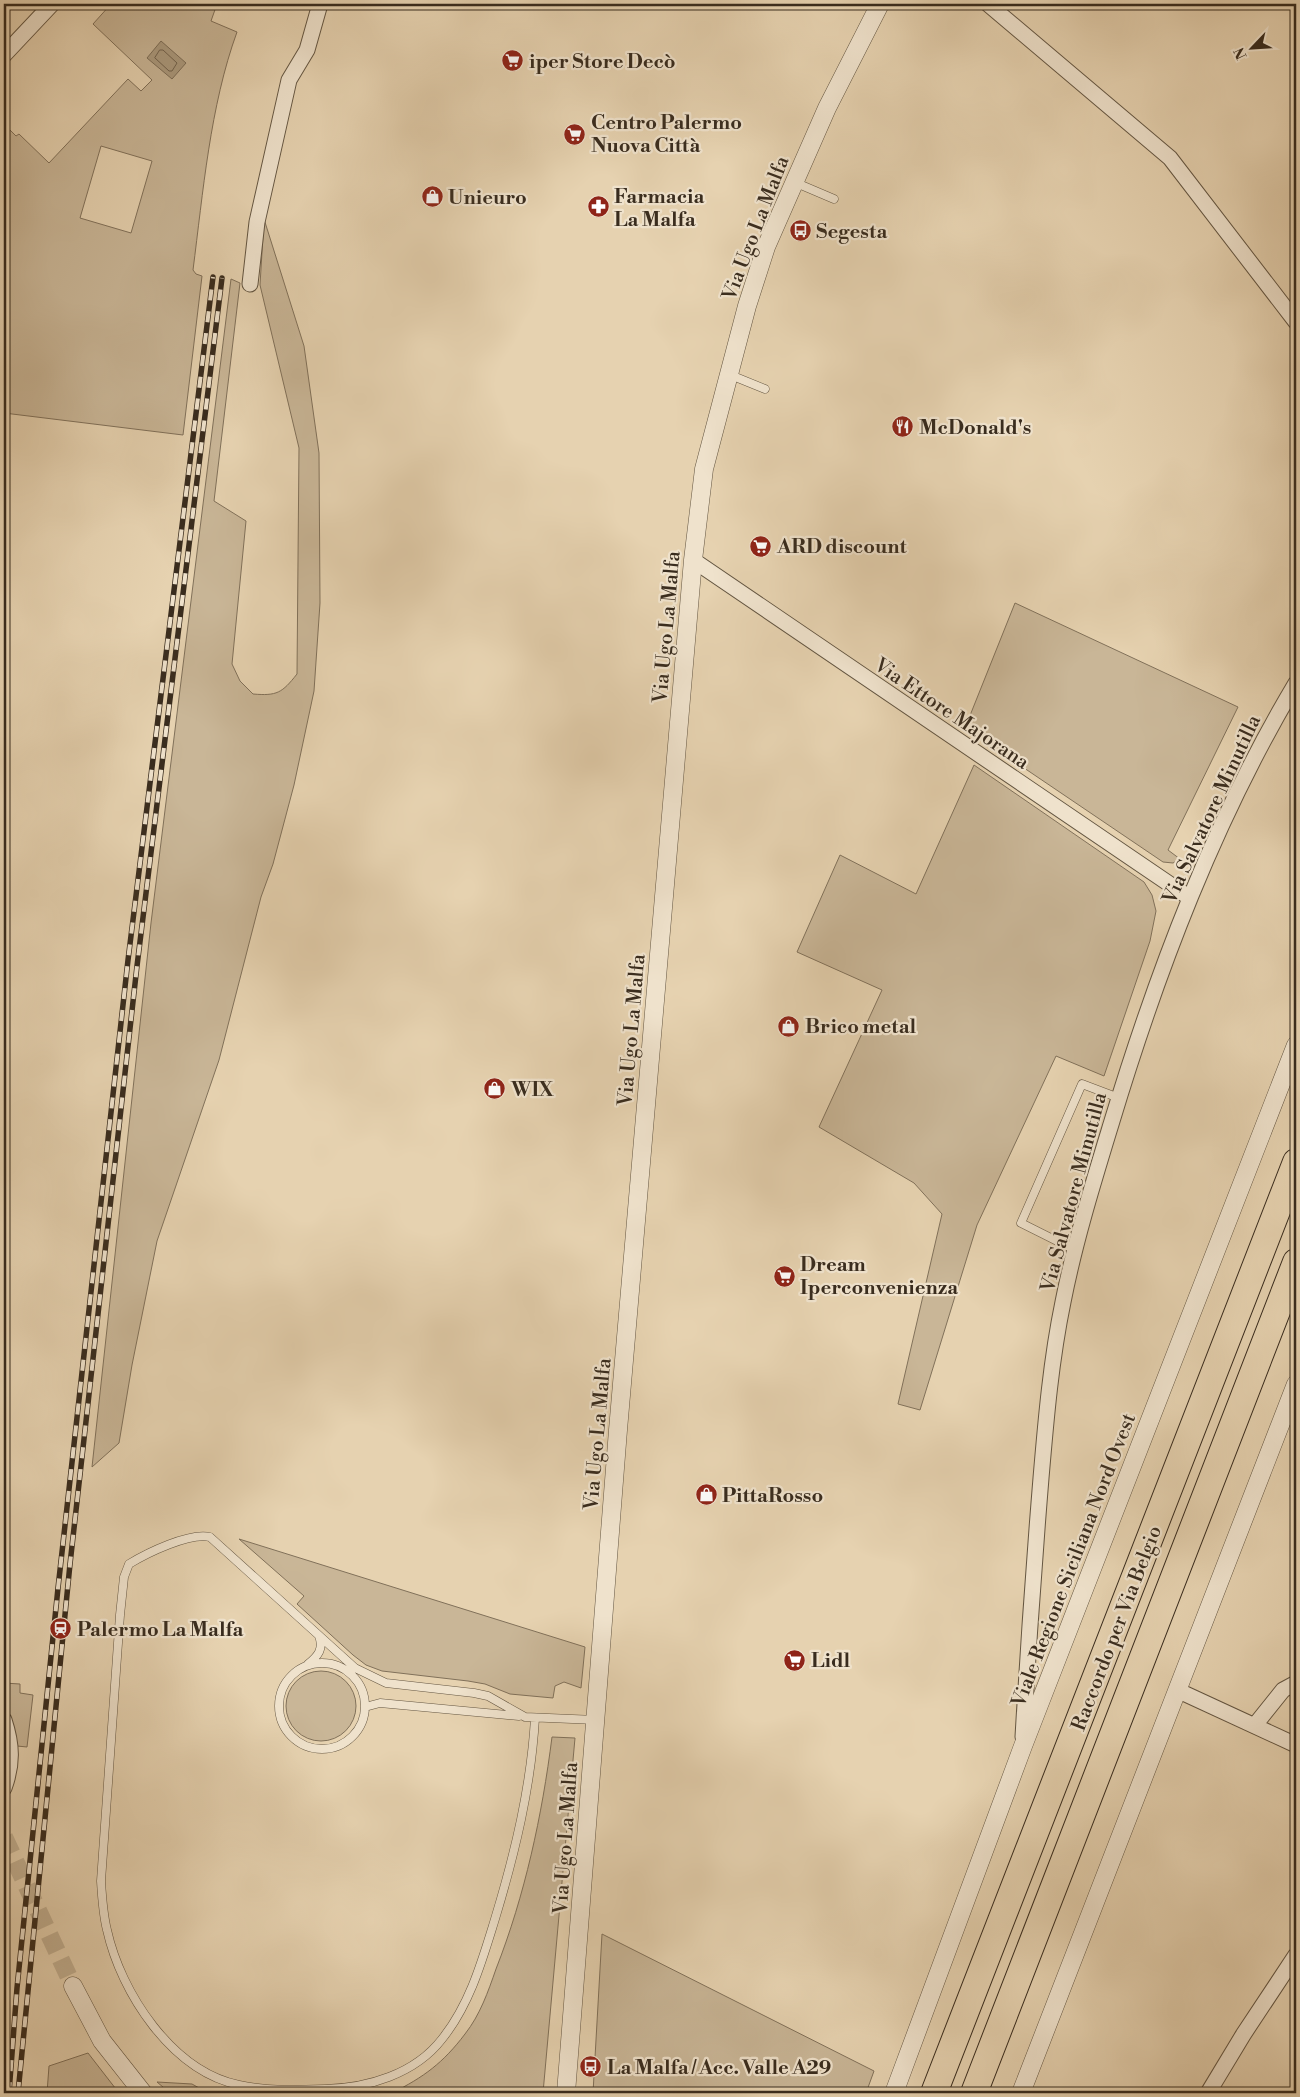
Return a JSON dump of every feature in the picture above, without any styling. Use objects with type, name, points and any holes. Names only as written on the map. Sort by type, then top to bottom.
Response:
[{"type":"highway","name":"Raccordo per Via Belgio","points":[[934,2093],[1296,1162]]},
{"type":"highway","name":"Raccordo per Via Belgio","points":[[974,2093],[1296,1262]]},
{"type":"street","points":[[4,55],[52,4]]},
{"type":"street","points":[[250,284],[257,222],[290,80],[307,50],[320,4]]},
{"type":"street","name":"Via Ugo La Malfa","points":[[566,2093],[618,1430],[693,560],[704,470],[728,374],[766,247],[793,182],[831,100],[880,4]]},
{"type":"street","points":[[988,4],[1170,158],[1296,322]]},
{"type":"street","name":"Via Ettore Majorana","points":[[693,560],[1190,898]]},
{"type":"street","name":"Via Salvatore Minutilla","points":[[1023,1746],[1030,1626],[1047,1408],[1063,1303],[1075,1250],[1146,1011],[1190,898],[1234,800],[1267,733],[1296,683]]},
{"type":"street","name":"Viale Regione Siciliana Nord Ovest","points":[[894,2093],[1023,1746],[1296,1045]]},
{"type":"street","points":[[1021,2093],[1179,1691],[1296,1384]]},
{"type":"street","points":[[1255,1725],[1284,1690],[1296,1683]]},
{"type":"street","points":[[1179,1691],[1296,1745]]},
{"type":"street","points":[[4,1720],[10,1742],[11,1767],[4,1788]]},
{"type":"street","points":[[1208,2093],[1242,2035],[1296,1956]]},
{"type":"street","points":[[73,1986],[102,2041],[143,2093]]},
{"type":"lane","points":[[793,182],[834,199]]},
{"type":"lane","points":[[728,374],[765,388]]},
{"type":"lane","points":[[1075,1250],[1021,1223],[1082,1084],[1119,1098]]},
{"type":"lane","points":[[525,1716],[488,1696],[474,1692],[386,1683],[355,1668],[210,1537],[204,1535],[191,1537],[135,1561],[126,1569],[120,1615],[102,1849],[100,1881],[102,1908],[116,1960],[139,2006],[150,2023],[176,2053],[199,2069],[238,2085],[314,2090],[361,2086],[385,2079],[406,2069],[441,2040],[468,1998],[483,1960],[498,1910],[527,1794],[534,1747],[535,1718]]},
{"type":"lane","points":[[306,1666],[318,1663],[340,1667],[358,1683],[363,1694],[365,1707],[357,1731],[348,1740],[337,1746],[324,1749],[311,1748],[300,1743],[283,1724],[279,1701],[282,1690],[288,1680],[296,1671],[316,1658],[321,1651],[322,1643],[318,1635]]},
{"type":"lane","points":[[316,1658],[330,1653],[342,1657]]},
{"type":"lane","points":[[365,1707],[380,1703],[535,1718],[596,1720]]},
{"type":"path","points":[[4,1590],[8,1586]]},
{"type":"shaded area","points":[[111,4],[217,4],[211,21],[237,32],[220,90],[204,180],[193,270],[196,274],[202,276],[183,435],[4,413],[4,124],[16,136],[19,134],[49,163],[128,79],[141,91],[152,80],[93,24]],"holes":[[[101,146],[152,161],[131,233],[80,218]]]},
{"type":"shaded area","points":[[264,219],[304,346],[319,453],[320,603],[314,691],[294,785],[273,864],[261,897],[219,1060],[157,1241],[132,1365],[119,1443],[92,1467],[151,923],[231,279],[240,283],[214,501],[246,521],[232,664],[240,681],[253,694],[274,694],[283,689],[297,674],[299,448],[260,285]]},
{"type":"shaded area","points":[[1015,603],[1238,707],[1168,850],[1180,859],[1173,863],[1163,862],[965,728]]},
{"type":"shaded area","points":[[974,765],[1144,882],[1152,895],[1156,911],[1150,941],[1104,1076],[1056,1056],[977,1225],[920,1410],[898,1404],[942,1214],[914,1183],[819,1127],[882,990],[797,952],[840,855],[916,894]]},
{"type":"shaded area","points":[[239,1539],[585,1647],[581,1688],[564,1682],[555,1686],[553,1698],[510,1694],[485,1684],[382,1671],[366,1665],[297,1604],[304,1596]]},
{"type":"shaded area","points":[[314,1671],[328,1671],[341,1677],[350,1686],[356,1699],[354,1719],[346,1731],[328,1741],[314,1741],[301,1735],[292,1726],[286,1713],[286,1699],[292,1686],[301,1677]]},
{"type":"shaded area","points":[[4,1683],[20,1684],[20,1693],[33,1695],[27,1747],[17,1746],[11,1719],[4,1705]]},
{"type":"shaded area","points":[[552,1737],[575,1738],[543,2093],[392,2093],[414,2081],[441,2061],[470,2027],[483,2003],[516,1913],[524,1884],[538,1826]]},
{"type":"shaded area","points":[[602,1934],[874,2071],[866,2093],[593,2093]]},
{"type":"shaded area","points":[[88,2053],[119,2093],[47,2093],[49,2066]]},
{"type":"shaded area","points":[[157,2082],[192,2084],[208,2093],[170,2093]]},
{"type":"water","points":[[161,41],[186,63],[172,79],[147,58]]},
{"type":"tunnel","points":[[4,1837],[73,1986]]},
{"type":"railway","points":[[9,2093],[17,1988],[58,1588],[128,960],[213,277]]},
{"type":"railway","points":[[18,2093],[70,1564],[137,966],[222,278]]},
{"type":"place","name":"iper Store Decò","points":[[513,61]]},
{"type":"place","name":"Centro Palermo Nuova Città","points":[[575,134]]},
{"type":"place","name":"Unieuro","points":[[432,197]]},
{"type":"place","name":"Farmacia La Malfa","points":[[598,207]]},
{"type":"place","name":"Segesta","points":[[800,231]]},
{"type":"place","name":"McDonald's","points":[[903,427]]},
{"type":"place","name":"ARD discount","points":[[761,546]]},
{"type":"place","name":"Brico metal","points":[[789,1026]]},
{"type":"place","name":"WIX","points":[[495,1089]]},
{"type":"place","name":"Dream Iperconvenienza","points":[[784,1276]]},
{"type":"place","name":"PittaRosso","points":[[706,1495]]},
{"type":"place","name":"Palermo La Malfa","points":[[61,1629]]},
{"type":"place","name":"Lidl","points":[[795,1660]]},
{"type":"place","name":"La Malfa / Acc. Valle A29","points":[[591,2067]]}]
